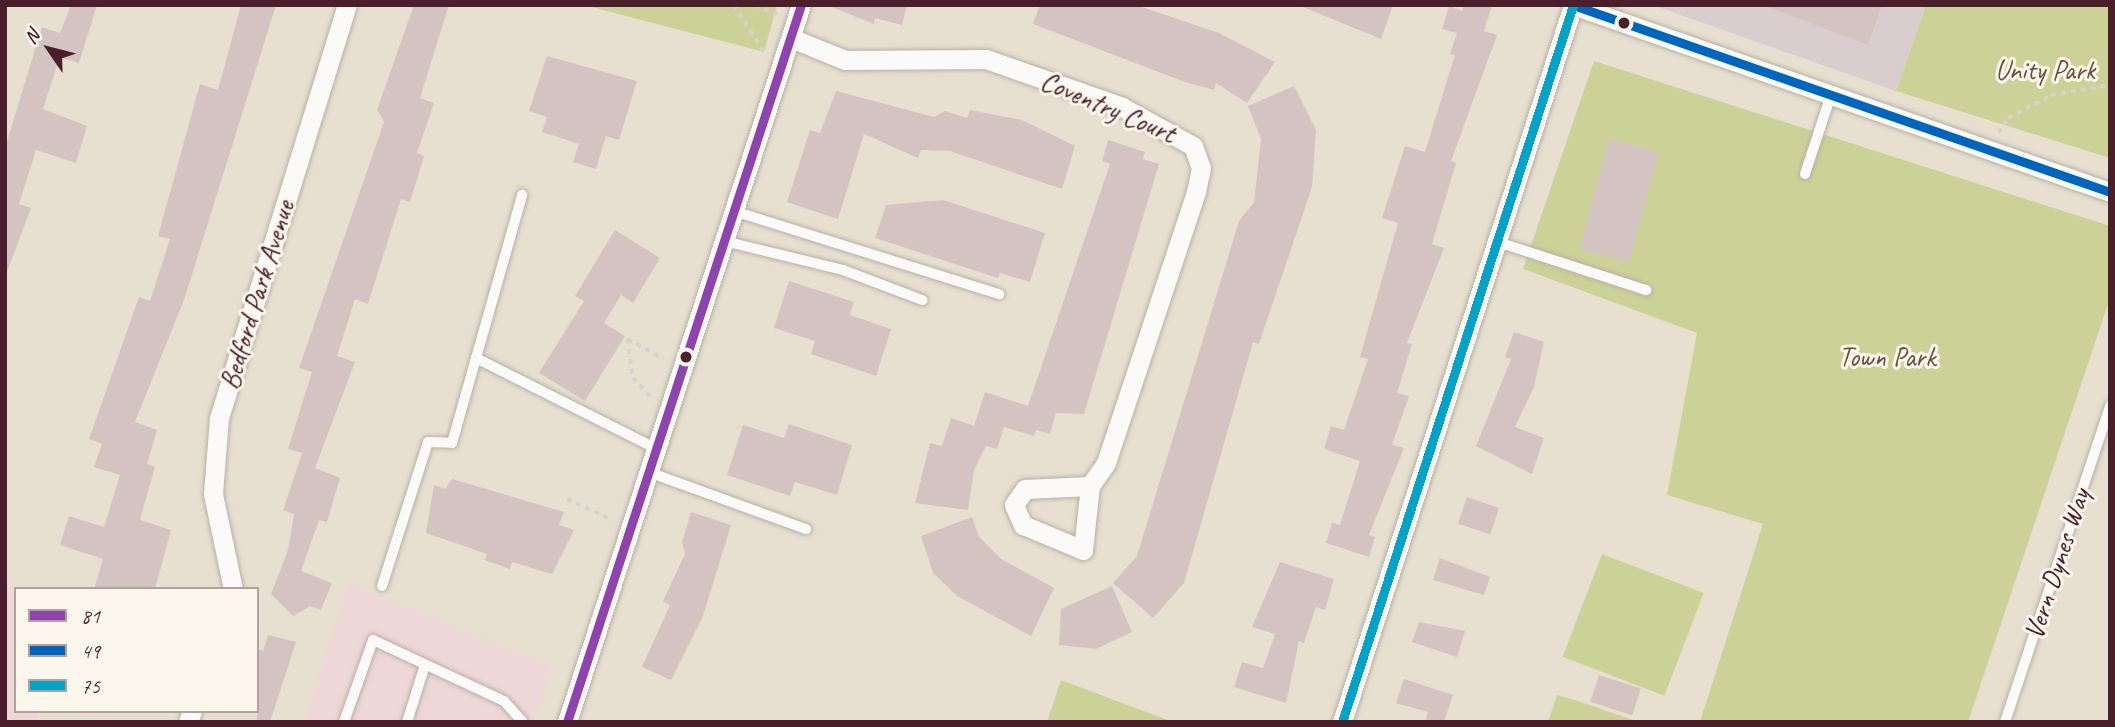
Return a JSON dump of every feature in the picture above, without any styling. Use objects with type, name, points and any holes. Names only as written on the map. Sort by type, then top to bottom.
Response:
[{"type":"street","name":"Bedford Park Avenue","points":[[233,587],[235,575],[213,494],[219,418],[347,5]]},
{"type":"street","points":[[567,722],[728,242],[801,5]]},
{"type":"street","points":[[1342,722],[1573,5],[2110,192]]},
{"type":"street","name":"Coventry Court","points":[[791,38],[845,60],[986,59],[1122,107],[1193,146],[1201,168],[1196,192],[1107,463],[1090,486]]},
{"type":"lane","points":[[1805,174],[1831,96]]},
{"type":"lane","points":[[382,586],[428,442],[452,443],[522,195]]},
{"type":"lane","points":[[737,212],[999,294]]},
{"type":"lane","points":[[728,242],[843,270],[922,300]]},
{"type":"lane","points":[[1498,242],[1646,290]]},
{"type":"lane","points":[[476,358],[659,450]]},
{"type":"lane","name":"Vern Dynes Way","points":[[2005,722],[2110,406]]},
{"type":"lane","points":[[651,473],[806,529]]},
{"type":"lane","points":[[344,722],[373,640],[503,701],[523,722]]},
{"type":"lane","points":[[407,722],[425,665]]},
{"type":"path","points":[[734,5],[764,52]]},
{"type":"path","points":[[755,5],[777,14]]},
{"type":"path","points":[[1987,149],[2008,118],[2040,101],[2110,85]]},
{"type":"path","points":[[651,397],[633,378],[628,339],[664,359]]},
{"type":"path","points":[[568,499],[611,519]]},
{"type":"shaded area","points":[[1652,5],[1926,5],[1896,91]]},
{"type":"shaded area","points":[[5,581],[18,587],[14,587],[14,713],[39,713],[36,722],[5,722]]},
{"type":"shaded area","points":[[347,583],[551,667],[534,722],[305,722]]},
{"type":"green space","points":[[584,5],[777,5],[764,52]]},
{"type":"green space","name":"Unity Park","points":[[1926,5],[2110,5],[2110,158],[1896,91]]},
{"type":"green space","name":"Town Park","points":[[1594,61],[2110,226],[2110,298],[1968,722],[1700,722],[1763,524],[1667,495],[1697,333],[1523,269]]},
{"type":"green space","points":[[1602,554],[1704,593],[1664,696],[1563,657]]},
{"type":"green space","points":[[1061,680],[1173,722],[1047,722]]},
{"type":"green space","points":[[1557,695],[1581,702],[1639,722],[1548,722]]},
{"type":"building","points":[[71,5],[97,5],[79,63],[60,57],[43,109],[87,126],[76,163],[36,150],[19,204],[31,208],[5,277],[5,148],[42,27],[60,33]]},
{"type":"building","points":[[241,5],[276,5],[184,300],[135,422],[157,430],[147,464],[155,467],[140,520],[171,530],[156,587],[95,587],[103,559],[60,545],[69,516],[104,527],[120,475],[94,467],[102,444],[89,439],[139,297],[150,301],[170,239],[158,236],[200,84],[218,90]]},
{"type":"building","points":[[414,5],[449,5],[420,98],[434,103],[417,153],[424,156],[410,202],[401,199],[368,304],[355,299],[337,356],[355,362],[315,468],[340,478],[327,522],[319,520],[301,571],[332,583],[321,610],[310,606],[293,616],[271,594],[288,550],[294,514],[283,510],[302,453],[288,449],[312,372],[299,368],[384,122],[377,110]]},
{"type":"building","points":[[827,5],[907,5],[902,25],[875,18],[874,24]]},
{"type":"building","points":[[1040,5],[1136,5],[1219,33],[1275,62],[1247,103],[1216,83],[1214,90],[1185,82],[1033,24]]},
{"type":"building","points":[[1298,5],[1393,5],[1381,39]]},
{"type":"building","points":[[1464,5],[1492,5],[1484,31],[1497,35],[1451,161],[1456,163],[1432,244],[1444,248],[1407,343],[1412,344],[1397,393],[1409,396],[1392,445],[1404,448],[1369,535],[1375,537],[1369,557],[1326,543],[1332,523],[1340,525],[1360,461],[1324,449],[1331,426],[1344,430],[1368,359],[1360,357],[1398,223],[1382,218],[1405,146],[1425,152],[1455,55],[1450,54],[1457,33],[1442,29],[1449,6],[1462,11]]},
{"type":"building","points":[[1763,5],[1882,5],[1868,45]]},
{"type":"building","points":[[547,56],[637,81],[619,140],[606,136],[596,169],[573,162],[579,144],[542,132],[547,117],[529,111]]},
{"type":"building","points":[[1294,86],[1316,130],[1312,187],[1259,344],[1253,342],[1184,583],[1153,618],[1113,583],[1137,556],[1239,221],[1254,202],[1261,139],[1248,106]]},
{"type":"building","points":[[836,91],[934,117],[945,111],[967,118],[970,110],[1022,120],[1075,146],[1062,189],[950,151],[921,150],[918,158],[864,134],[838,219],[787,202],[810,130],[820,133]]},
{"type":"building","points":[[1609,139],[1658,152],[1629,262],[1579,249]]},
{"type":"building","points":[[1108,140],[1145,152],[1143,159],[1159,164],[1084,414],[1056,413],[1050,434],[1036,430],[1034,436],[1004,427],[997,449],[986,446],[974,470],[968,510],[915,503],[930,443],[942,446],[951,418],[974,426],[985,392],[1028,406],[1110,164],[1102,161]]},
{"type":"building","points":[[943,200],[1045,233],[1030,282],[1000,273],[998,278],[875,238],[886,205]]},
{"type":"building","points":[[615,230],[660,258],[633,303],[621,295],[604,323],[625,336],[585,401],[539,373],[584,301],[575,296]]},
{"type":"building","points":[[789,281],[854,302],[850,315],[891,329],[876,376],[811,354],[815,341],[774,328]]},
{"type":"building","points":[[1514,332],[1544,342],[1534,387],[1515,427],[1544,438],[1532,474],[1476,446],[1511,359],[1505,357]]},
{"type":"building","points":[[789,424],[852,445],[837,495],[795,482],[790,496],[727,475],[743,425],[784,438]]},
{"type":"building","points":[[452,479],[564,512],[559,525],[574,530],[552,574],[512,562],[510,569],[485,560],[487,554],[426,533],[434,485],[445,489]]},
{"type":"building","points":[[1467,497],[1499,508],[1490,535],[1458,523]]},
{"type":"building","points":[[691,512],[731,525],[703,616],[671,680],[642,667],[670,605],[663,601],[685,554],[682,542]]},
{"type":"building","points":[[972,517],[979,537],[1001,559],[1054,588],[1031,636],[957,596],[933,573],[921,536]]},
{"type":"building","points":[[1440,558],[1490,577],[1484,595],[1433,580]]},
{"type":"building","points":[[1280,562],[1334,579],[1325,610],[1316,607],[1304,643],[1299,641],[1286,703],[1234,687],[1242,662],[1263,668],[1275,634],[1252,627]]},
{"type":"building","points":[[1112,586],[1132,632],[1096,649],[1059,645],[1061,609]]},
{"type":"building","points":[[1419,622],[1465,631],[1457,657],[1412,642]]},
{"type":"building","points":[[268,635],[296,642],[270,722],[257,722],[259,650],[263,651]]},
{"type":"building","points":[[1599,675],[1641,689],[1632,715],[1590,702]]},
{"type":"building","points":[[1404,679],[1453,695],[1444,722],[1425,722],[1428,712],[1396,703]]},
{"type":"transit line","name":"81","points":[[567,722],[801,5]]},
{"type":"transit line","name":"49","points":[[1573,5],[2110,192]]},
{"type":"transit line","name":"75","points":[[1342,722],[1573,5]]}]
